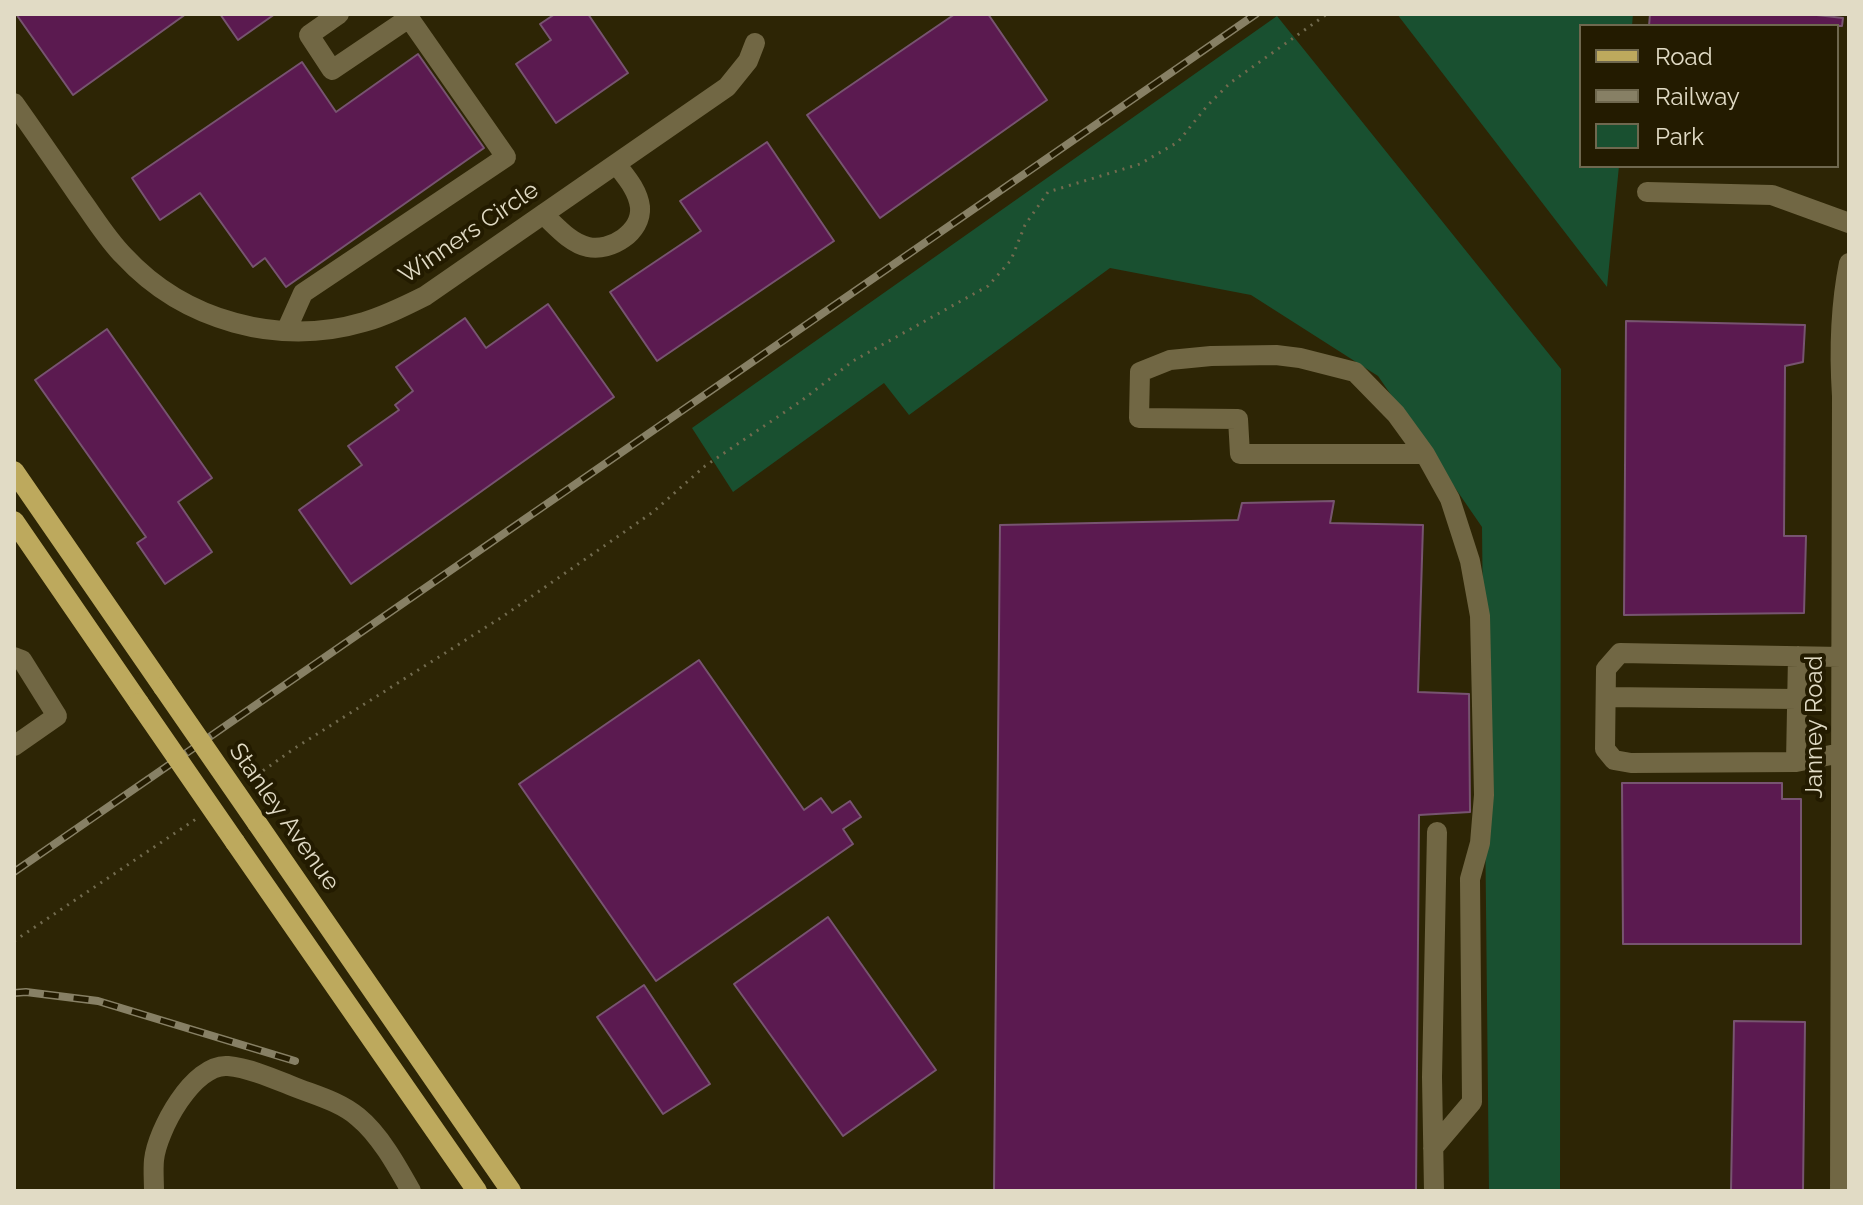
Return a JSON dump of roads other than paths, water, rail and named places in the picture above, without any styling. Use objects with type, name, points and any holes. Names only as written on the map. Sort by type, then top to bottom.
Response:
[{"type":"main road","name":"Stanley Avenue","points":[[14,471],[511,1191]]},
{"type":"main road","points":[[14,521],[477,1191]]},
{"type":"street","points":[[286,331],[303,293],[506,157],[409,18],[332,70],[309,35],[339,14]]},
{"type":"street","name":"Winners Circle","points":[[14,103],[108,238],[140,272],[165,291],[224,320],[247,326],[286,331],[330,329],[363,323],[425,296],[727,87],[748,61],[755,43]]},
{"type":"street","points":[[543,214],[569,239],[589,248],[613,245],[631,234],[640,210],[636,192],[616,164]]},
{"type":"street","points":[[1647,192],[1772,195],[1849,223]]},
{"type":"street","name":"Janney Road","points":[[1840,1191],[1841,753],[1845,682],[1841,657],[1845,471],[1843,294],[1849,263]]},
{"type":"street","points":[[1425,454],[1240,454],[1238,419],[1139,418],[1140,372],[1170,360],[1276,355],[1355,372],[1396,414],[1425,454],[1454,511],[1470,561],[1480,616],[1484,795],[1480,843],[1470,879],[1472,1102],[1433,1148]]},
{"type":"street","points":[[1841,657],[1620,653],[1606,669],[1605,749],[1614,760],[1631,763],[1796,762],[1841,753]]},
{"type":"street","points":[[1796,762],[1798,656]]},
{"type":"street","points":[[14,657],[22,660],[57,716],[14,746]]},
{"type":"street","points":[[1606,697],[1797,699]]},
{"type":"street","points":[[1434,1191],[1437,832]]},
{"type":"street","points":[[154,1191],[154,1158],[165,1126],[188,1087],[208,1071],[226,1065],[269,1077],[345,1107],[373,1132],[411,1191]]},
{"type":"railway","points":[[14,872],[1256,14]]},
{"type":"railway","points":[[14,993],[98,1001],[295,1061]]}]
